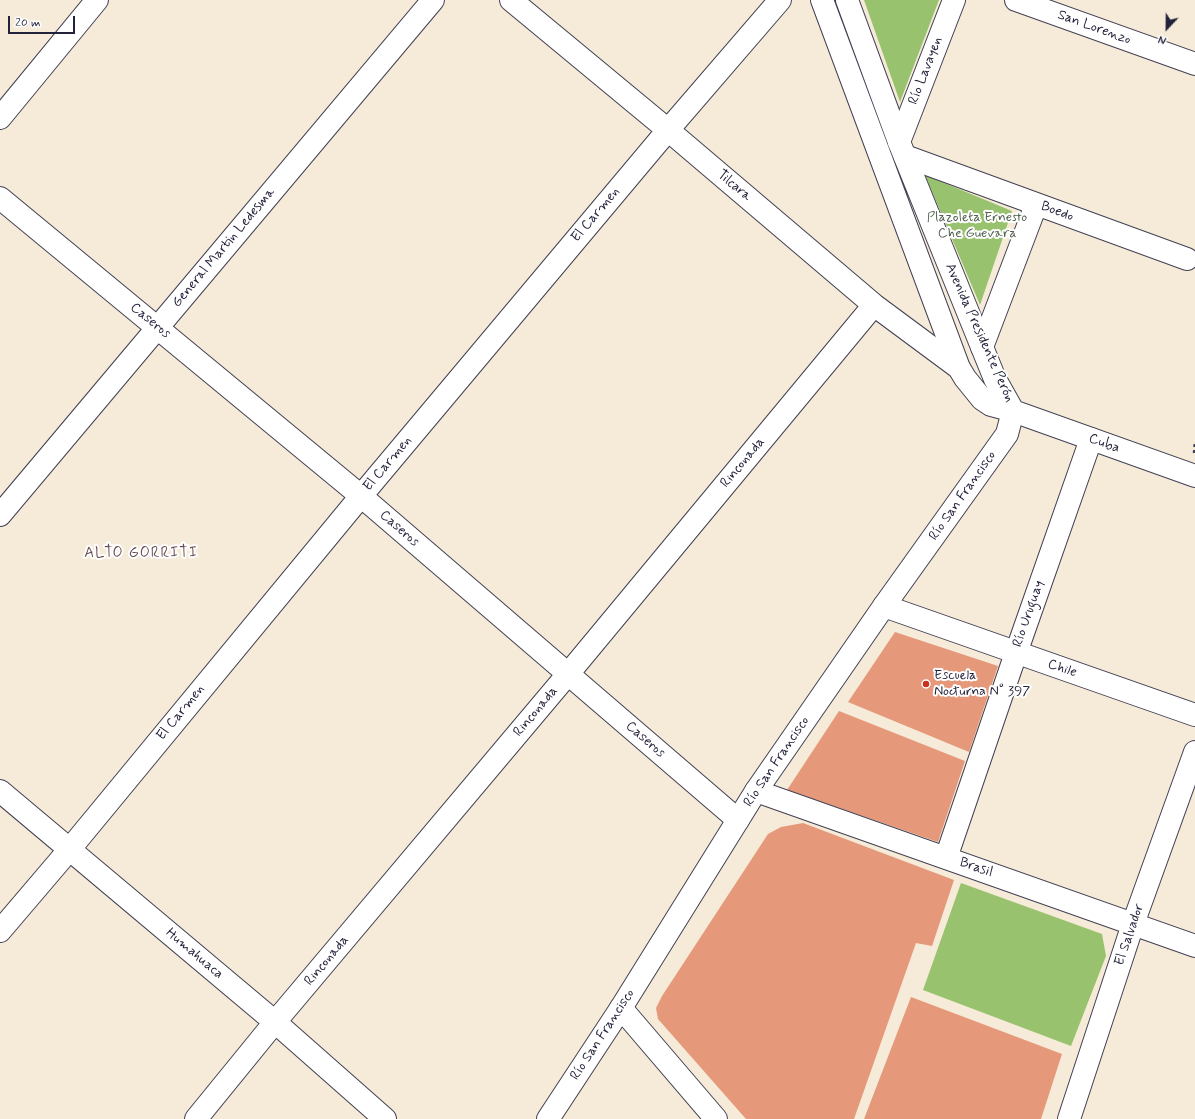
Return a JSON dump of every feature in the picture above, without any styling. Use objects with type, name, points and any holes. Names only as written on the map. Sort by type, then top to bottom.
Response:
[{"type":"street","points":[[0,118],[97,0]]},
{"type":"street","name":"General Martin Ledesma","points":[[0,514],[433,0]]},
{"type":"street","name":"Tilcara","points":[[511,0],[668,130],[874,305],[959,368]]},
{"type":"street","name":"El Carmen","points":[[0,931],[69,850],[361,496],[668,130],[780,0]]},
{"type":"street","name":"Avenida Presidente Perón","points":[[822,0],[959,368],[982,399],[991,405],[1013,411]]},
{"type":"street","name":"Avenida Presidente Perón","points":[[848,0],[902,149],[982,347],[996,379],[1013,411]]},
{"type":"street","name":"Río Lavayen","points":[[902,149],[954,0]]},
{"type":"street","name":"San Lorenzo","points":[[1016,0],[1195,64]]},
{"type":"street","name":"Boedo","points":[[902,149],[1036,205],[1187,259]]},
{"type":"street","name":"Caseros","points":[[0,198],[361,496],[738,820]]},
{"type":"street","points":[[982,347],[1036,205]]},
{"type":"street","name":"Rinconada","points":[[196,1119],[275,1022],[568,674],[874,305]]},
{"type":"street","name":"Cuba","points":[[1013,411],[1195,476]]},
{"type":"street","name":"Río San Francisco","points":[[548,1119],[621,1008],[756,792],[884,606],[1007,434],[1013,411]]},
{"type":"street","name":"Río Uruguay","points":[[946,858],[1091,439]]},
{"type":"street","name":"Chile","points":[[884,606],[1195,715]]},
{"type":"street","name":"El Salvador","points":[[1069,1119],[1134,924],[1195,752]]},
{"type":"street","name":"Humahuaca","points":[[0,791],[275,1022],[385,1119]]},
{"type":"street","name":"Brasil","points":[[756,792],[1195,946]]},
{"type":"street","points":[[621,1008],[716,1119]]},
{"type":"green space","points":[[864,0],[939,0],[900,102]]},
{"type":"green space","name":"Plazoleta Ernesto Che Guevara","points":[[925,175],[1012,211],[980,305]]},
{"type":"green space","points":[[961,883],[1102,934],[1106,956],[1071,1046],[923,990]]},
{"type":"building","name":"Escuela Nocturna N° 397","points":[[895,632],[998,666],[969,752],[848,702]]},
{"type":"building","points":[[839,711],[965,761],[938,842],[787,790]]},
{"type":"building","points":[[803,823],[954,880],[932,946],[916,943],[854,1119],[746,1119],[658,1019],[656,1008],[662,996],[768,834],[781,827]]},
{"type":"building","points":[[911,997],[1062,1054],[1041,1119],[864,1119]]},
{"type":"place","name":"Escuela Nocturna N° 397","points":[[926,684]]},
{"type":"district","name":"ALTO GORRITI","points":[[141,554]]}]
